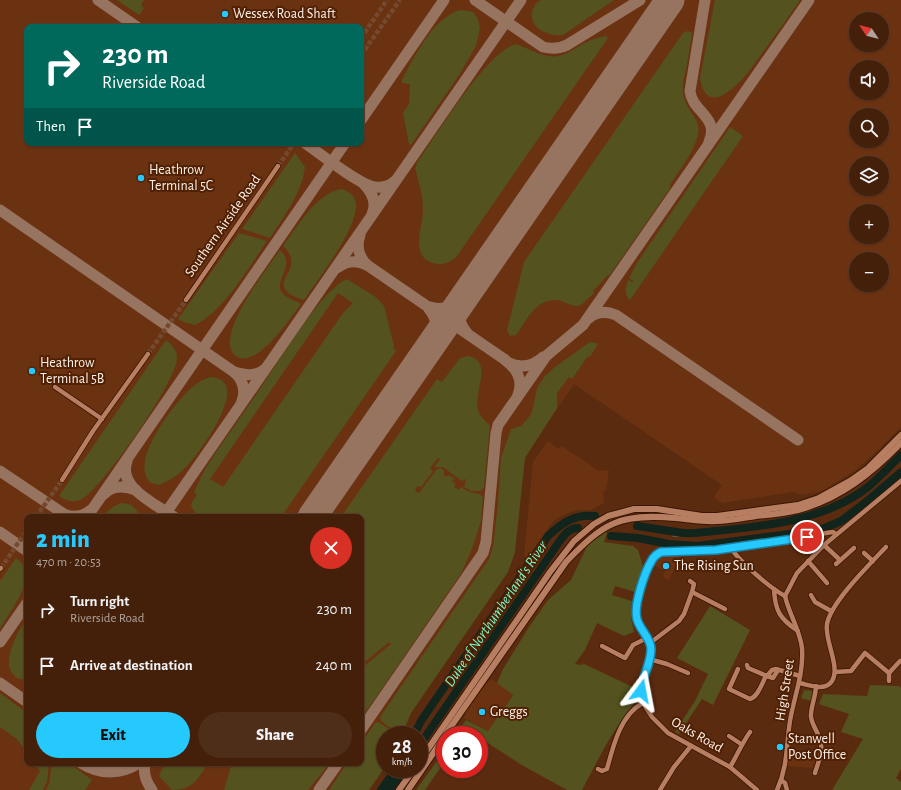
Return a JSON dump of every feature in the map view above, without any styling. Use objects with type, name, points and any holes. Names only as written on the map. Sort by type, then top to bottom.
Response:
[{"type":"street","name":"Southern Airside Road","points":[[186,300],[278,166]]},
{"type":"street","points":[[62,480],[102,419],[148,354]]},
{"type":"street","points":[[56,387],[102,419]]},
{"type":"street","points":[[428,749],[550,572],[574,541],[594,524],[608,516],[634,509],[656,508],[709,516],[798,505],[819,498],[850,481],[867,469],[901,435]]},
{"type":"street","points":[[451,726],[566,562],[590,538],[603,528],[619,521],[637,517],[654,516],[695,521],[718,521],[798,510],[815,505],[855,485],[901,443]]},
{"type":"street","points":[[731,548],[744,563],[774,589],[785,596],[792,580],[824,545],[901,481]]},
{"type":"street","points":[[690,581],[694,584],[684,614],[679,621],[650,643],[637,622],[636,605],[651,560],[656,554],[661,552],[716,550],[833,532],[836,534]]},
{"type":"street","points":[[824,545],[840,560]]},
{"type":"street","points":[[799,683],[823,688],[832,680],[835,672],[826,626],[831,611],[886,547]]},
{"type":"street","points":[[836,564],[854,548]]},
{"type":"street","points":[[864,553],[873,561]]},
{"type":"street","points":[[808,561],[827,583]]},
{"type":"street","points":[[774,589],[775,604],[780,615],[790,626],[798,631]]},
{"type":"street","points":[[692,592],[725,609]]},
{"type":"street","points":[[811,595],[815,602],[831,611]]},
{"type":"street","name":"High Street","points":[[777,790],[787,758],[790,722],[799,683],[802,660],[802,647],[798,631],[788,610],[785,596]]},
{"type":"street","points":[[602,646],[624,660],[633,645],[646,638]]},
{"type":"street","name":"Oaks Road","points":[[650,643],[651,651],[641,685],[642,698],[643,703],[657,724],[668,733],[730,768],[757,790]]},
{"type":"street","points":[[835,672],[851,671],[865,653],[889,673]]},
{"type":"street","points":[[649,660],[667,664],[688,673]]},
{"type":"street","points":[[889,681],[889,673],[900,661]]},
{"type":"street","points":[[747,664],[748,668],[766,676]]},
{"type":"street","points":[[738,669],[729,689],[750,699],[757,693],[766,676],[772,670],[778,670],[800,676]]},
{"type":"street","points":[[815,773],[821,750],[820,739],[812,722],[811,715],[816,686]]},
{"type":"street","points":[[598,769],[602,771],[607,769],[615,742],[623,726],[637,706],[643,703]]},
{"type":"street","points":[[730,768],[750,732]]},
{"type":"street","points":[[729,736],[742,744]]},
{"type":"street","points":[[660,790],[674,767],[691,746]]},
{"type":"street","points":[[408,790],[436,748]]},
{"type":"street","points":[[399,790],[408,778]]},
{"type":"street","points":[[781,780],[786,783],[787,790]]},
{"type":"shaded area","points":[[0,0],[901,0],[901,427],[856,470],[822,491],[802,495],[792,492],[722,503],[714,497],[722,485],[574,384],[524,458],[517,515],[403,722],[402,726],[376,726],[376,760],[365,790],[0,790]]},
{"type":"shaded area","points":[[117,0],[144,0],[141,5],[144,8],[139,15]]},
{"type":"shaded area","points":[[541,0],[614,0],[563,35],[557,35],[544,32],[538,29],[534,24],[532,12],[535,4]]},
{"type":"shaded area","points":[[715,0],[800,0],[755,63],[737,85],[720,96],[711,97],[705,92],[700,78]]},
{"type":"shaded area","points":[[461,10],[473,12],[478,19],[480,29],[476,46],[459,75],[411,145],[409,144],[403,113],[409,104],[410,84],[402,83],[402,80],[412,60],[434,29],[442,20]]},
{"type":"shaded area","points":[[687,31],[691,32],[692,34],[683,81],[683,92],[688,108],[697,122],[698,129],[694,146],[669,186],[671,187],[609,276],[608,275],[593,291],[594,293],[578,306],[557,300],[543,303],[532,312],[516,335],[510,336],[507,330],[524,262],[683,33]]},
{"type":"shaded area","points":[[606,36],[608,38],[457,256],[451,261],[443,264],[428,261],[422,256],[420,249],[419,240],[423,215],[423,203],[415,168],[417,165],[416,164],[448,116],[476,79],[503,51],[515,44],[539,54],[560,56],[591,40]]},
{"type":"shaded area","points":[[730,127],[743,136],[630,300],[626,295],[626,288],[628,280],[636,283],[629,278],[637,263]]},
{"type":"shaded area","points":[[295,153],[305,167],[303,177],[292,204],[270,238],[242,229]]},
{"type":"shaded area","points":[[342,189],[352,195],[356,203],[354,217],[343,242],[304,300],[291,295],[286,291],[284,284],[291,265],[291,259],[289,253],[283,246],[301,220],[316,203],[324,196]]},
{"type":"shaded area","points":[[239,233],[267,241],[235,288],[216,310],[195,325],[178,319]]},
{"type":"shaded area","points":[[280,250],[285,256],[286,262],[280,284],[281,290],[284,295],[301,304],[281,330],[263,349],[253,356],[244,358],[236,356],[232,352],[230,344],[234,324],[252,290]]},
{"type":"shaded area","points":[[347,279],[377,298],[384,306],[394,346],[393,348],[396,351],[283,514],[196,514],[191,506],[197,495],[194,493],[207,466],[305,322],[337,285]],"holes":[[[338,293],[353,303],[343,313],[223,487],[210,479]]]},
{"type":"shaded area","points":[[166,340],[175,350],[177,355],[174,370],[165,388],[137,433],[106,475],[82,499],[70,501],[61,498],[59,496]]},
{"type":"shaded area","points":[[590,342],[598,344],[590,357],[588,356],[572,379],[569,377],[557,393],[557,408],[525,458],[515,552],[508,572],[411,713],[406,726],[388,726],[381,721],[380,717],[489,559],[493,547],[501,458],[511,429],[521,426],[529,417],[532,412],[537,388],[545,376]]},
{"type":"shaded area","points":[[468,356],[476,359],[480,364],[481,378],[477,403],[478,410],[490,425],[484,488],[480,491],[472,491],[464,487],[465,479],[462,481],[443,467],[434,467],[440,459],[438,458],[430,468],[433,471],[421,487],[417,486],[415,491],[419,493],[437,469],[440,468],[445,471],[443,474],[446,477],[449,475],[457,481],[453,479],[452,481],[456,484],[454,487],[459,490],[461,487],[469,492],[480,494],[483,497],[481,521],[473,546],[462,572],[364,715],[364,666],[391,644],[389,642],[364,663],[364,514],[343,514],[437,379],[442,382],[460,358]]},
{"type":"shaded area","points":[[211,377],[223,381],[227,391],[225,404],[210,435],[182,471],[173,478],[159,485],[151,483],[145,474],[145,462],[148,449],[155,436],[163,422],[180,399],[192,387],[204,379]]},
{"type":"shaded area","points":[[548,441],[558,449],[562,446],[599,471],[609,470],[606,490],[603,492],[604,503],[591,510],[576,510],[555,520],[527,559],[524,557],[533,462]]},
{"type":"shaded area","points":[[121,503],[127,504],[133,506],[138,514],[105,514]]},
{"type":"shaded area","points":[[606,530],[607,533],[604,542],[633,546],[638,550],[643,566],[635,592],[615,586],[612,595],[632,601],[631,618],[634,632],[624,636],[597,623],[585,650],[575,664],[583,665],[582,663],[637,689],[639,697],[615,730],[582,790],[567,790],[520,764],[488,743],[488,731],[513,695],[497,683],[503,669],[548,600],[571,580],[589,542]]},
{"type":"shaded area","points":[[681,553],[669,580],[663,577],[665,571],[652,564],[658,555]]},
{"type":"shaded area","points":[[16,558],[21,562],[24,567],[24,588],[0,629],[0,581]]},
{"type":"shaded area","points":[[710,606],[750,630],[713,705],[702,699],[679,734],[675,732],[695,701],[708,674],[677,658]]},
{"type":"shaded area","points":[[24,624],[24,679],[18,678],[13,674],[10,669],[9,662],[12,646]]},
{"type":"shaded area","points":[[492,679],[513,694],[488,731],[488,726],[479,726],[464,718],[475,698]]},
{"type":"shaded area","points":[[870,685],[899,686],[901,688],[901,769],[896,778],[901,782],[901,790],[832,790],[863,739],[841,732],[849,714],[819,704],[823,694],[867,696]]},
{"type":"shaded area","points":[[804,690],[813,691],[811,701],[801,698]]},
{"type":"shaded area","points":[[0,693],[24,711],[24,749],[17,739],[0,727]]},
{"type":"shaded area","points":[[466,720],[478,726],[462,726]]},
{"type":"shaded area","points":[[378,722],[384,726],[376,726],[376,778],[377,778],[369,790],[329,790],[345,766],[364,766],[364,740],[375,723]]},
{"type":"shaded area","points":[[790,752],[817,755],[813,768],[787,766]]},
{"type":"shaded area","points":[[436,762],[436,774],[425,790],[416,790],[425,778],[428,778],[428,773]]},
{"type":"shaded area","points":[[36,766],[49,766],[47,781],[43,790],[29,790],[40,771]]},
{"type":"shaded area","points":[[52,766],[73,766],[92,780],[85,790],[46,790],[49,784]]},
{"type":"shaded area","points":[[164,766],[206,766],[198,779],[190,786],[172,790],[159,776]]},
{"type":"shaded area","points":[[231,766],[328,766],[308,790],[224,790]]},
{"type":"waterway","name":"Duke of Northumberland's River","points":[[637,526],[683,533],[696,533],[786,522],[829,509],[849,499],[868,487],[901,455]]},
{"type":"waterway","points":[[611,536],[638,538],[669,544],[697,546],[820,530],[841,521],[901,472]]},
{"type":"waterway","name":"Duke of Northumberland's River","points":[[418,726],[548,536],[563,523],[569,520],[581,516],[595,516]]},
{"type":"waterway","points":[[428,733],[561,539],[569,531],[578,528]]},
{"type":"waterway","name":"Duke of Northumberland's River","points":[[673,536],[678,536],[683,533]]},
{"type":"waterway","name":"Duke of Northumberland's River","points":[[381,790],[390,778]]},
{"type":"waterway","points":[[390,790],[398,778]]},
{"type":"taxiway","points":[[98,0],[133,24]]},
{"type":"taxiway","points":[[364,116],[444,0]]},
{"type":"taxiway","points":[[475,0],[543,47],[552,48],[567,45],[640,0]]},
{"type":"taxiway","points":[[165,514],[521,0]]},
{"type":"taxiway","points":[[705,0],[690,91],[695,104],[711,126],[709,142]]},
{"type":"taxiway","points":[[364,726],[483,553],[486,542],[498,425],[546,356],[583,325],[809,0]]},
{"type":"taxiway","points":[[309,146],[340,168],[369,185],[384,187],[395,181]]},
{"type":"taxiway","points":[[89,514],[343,146]]},
{"type":"taxiway","points":[[363,183],[373,198],[374,206],[372,214]]},
{"type":"taxiway","points":[[0,210],[234,372],[240,378],[243,385],[244,393],[242,401]]},
{"type":"taxiway","points":[[360,235],[358,243],[359,251],[367,265]]},
{"type":"taxiway","points":[[337,268],[352,262],[359,262],[367,265],[504,359],[518,374],[520,384],[518,395]]},
{"type":"taxiway","points":[[467,333],[460,318],[461,305],[476,280]]},
{"type":"taxiway","points":[[430,307],[439,309],[452,306],[463,298]]},
{"type":"taxiway","points":[[420,361],[432,340],[435,330],[435,319],[429,309]]},
{"type":"taxiway","points":[[589,318],[602,312],[616,315],[798,440]]},
{"type":"taxiway","points":[[509,363],[518,366],[527,366],[535,363],[543,357]]},
{"type":"taxiway","points":[[234,372],[254,374],[262,372],[265,369]]},
{"type":"taxiway","points":[[127,461],[125,471],[133,487],[149,501],[169,514]]},
{"type":"taxiway","points":[[0,471],[64,514]]},
{"type":"taxiway","points":[[104,494],[111,489],[119,487],[136,490]]},
{"type":"taxiway","points":[[85,514],[91,510]]},
{"type":"taxiway","points":[[0,532],[24,549]]},
{"type":"taxiway","points":[[0,642],[24,607]]},
{"type":"taxiway","points":[[0,683],[24,700]]},
{"type":"taxiway","points":[[86,766],[96,770],[110,772],[125,770],[134,766]]},
{"type":"taxiway","points":[[145,766],[144,770],[148,784],[152,790]]},
{"type":"taxiway","points":[[319,790],[336,766]]},
{"type":"runway","points":[[314,514],[670,0]]},
{"type":"tunnel","points":[[364,34],[387,0]]},
{"type":"tunnel","points":[[364,51],[400,0]]},
{"type":"tunnel","points":[[278,166],[292,146]]},
{"type":"tunnel","points":[[148,354],[186,300]]},
{"type":"tunnel","points":[[38,514],[62,480]]},
{"type":"tunnel","points":[[1,568],[24,534]]},
{"type":"place","name":"Wessex Road Shaft","points":[[225,14]]},
{"type":"place","name":"Heathrow Terminal 5C","points":[[141,178]]},
{"type":"place","name":"Heathrow Terminal 5B","points":[[32,371]]},
{"type":"place","name":"The Rising Sun","points":[[666,566]]},
{"type":"place","name":"Greggs","points":[[482,712]]},
{"type":"place","name":"Stanwell Post Office","points":[[780,747]]},
{"type":"route","points":[[641,691],[641,685],[649,660],[651,646],[637,622],[636,605],[651,560],[656,554],[661,552],[716,550],[807,537]]}]
